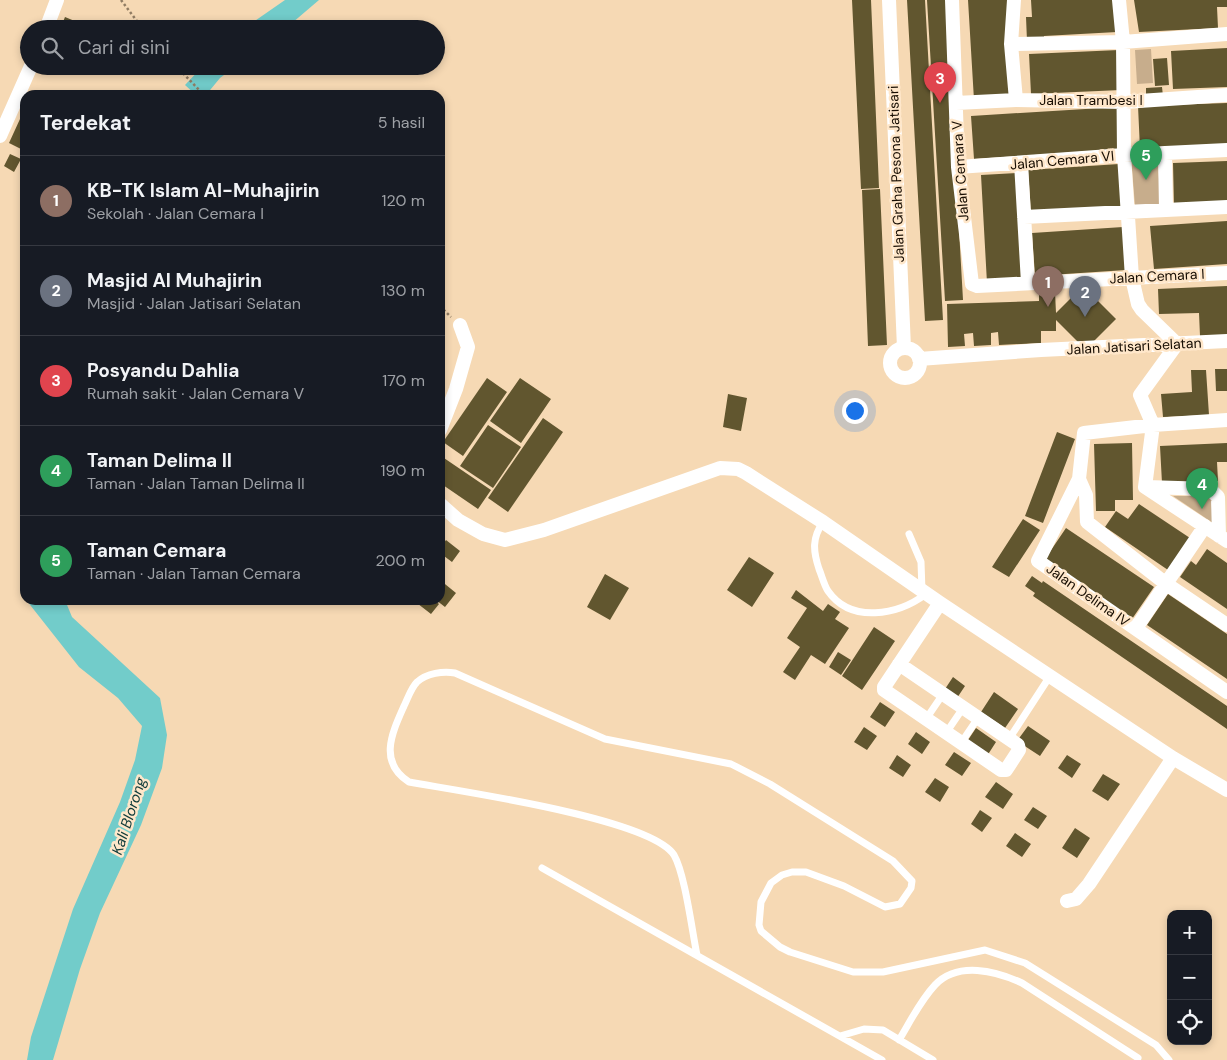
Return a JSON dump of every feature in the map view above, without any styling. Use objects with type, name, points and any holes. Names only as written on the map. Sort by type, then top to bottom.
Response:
[{"type":"street","points":[[49,20],[56,0]]},
{"type":"street","name":"Jalan Graha Pesona Jatisari","points":[[889,0],[904,348]]},
{"type":"street","name":"Jalan Cemara V","points":[[952,0],[958,168],[971,281]]},
{"type":"street","points":[[1014,0],[1011,44],[1016,100]]},
{"type":"street","points":[[1119,0],[1123,42],[1125,102],[1124,155],[1132,278],[1138,304],[1142,310],[1177,344],[1140,396],[1152,425],[1145,487]]},
{"type":"street","points":[[1011,44],[1123,42],[1227,34]]},
{"type":"street","points":[[20,90],[27,75]]},
{"type":"street","points":[[0,136],[20,91]]},
{"type":"street","name":"Jalan Trambesi I","points":[[956,103],[1016,100],[1125,102],[1227,95]]},
{"type":"street","name":"Jalan Cemara VI","points":[[958,168],[1124,155],[1227,150]]},
{"type":"street","points":[[1165,153],[1166,209]]},
{"type":"street","points":[[1021,163],[1028,283]]},
{"type":"street","points":[[1024,217],[1227,207]]},
{"type":"street","name":"Jalan Cemara I","points":[[971,281],[977,286],[1227,273]]},
{"type":"street","points":[[445,417],[456,389],[468,347],[460,325]]},
{"type":"street","name":"Jalan Jatisari Selatan","points":[[919,360],[1041,350],[1227,342]]},
{"type":"street","points":[[904,348],[913,351],[919,360],[915,374],[906,378],[896,375],[890,367],[894,352],[904,348]]},
{"type":"street","points":[[1152,425],[1227,420]]},
{"type":"street","name":"Jalan Delima IV","points":[[1136,628],[1038,561],[1079,479],[1084,433],[1152,425]]},
{"type":"street","points":[[445,508],[458,520],[483,534],[505,540],[544,530],[720,468],[730,468],[746,472],[823,522],[940,604],[1173,758],[1227,790]]},
{"type":"street","points":[[1079,479],[1086,494],[1087,522]]},
{"type":"street","points":[[1145,487],[1223,539]]},
{"type":"street","points":[[1145,487],[1210,490],[1215,492],[1218,497],[1223,539]]},
{"type":"street","points":[[1063,511],[1087,522],[1165,583],[1227,625]]},
{"type":"street","points":[[1205,526],[1136,628],[1227,692]]},
{"type":"street","points":[[900,664],[1019,747],[1004,771],[884,690],[900,664],[940,604]]},
{"type":"street","points":[[1067,901],[1076,899],[1089,884],[1173,758]]},
{"type":"lane","points":[[823,522],[814,539],[814,550],[827,590],[835,599],[848,608],[867,613],[895,610],[917,600],[924,592],[921,562],[909,534]]},
{"type":"lane","points":[[697,955],[680,870],[674,856],[666,845],[625,827],[578,814],[409,782],[397,774],[391,762],[390,744],[398,719],[418,682],[438,673],[455,673],[605,739],[731,764],[770,784],[893,861],[910,877],[911,888],[905,900],[894,907],[886,907],[844,886],[806,872],[792,872],[782,875],[771,883],[761,902],[759,926],[765,936],[780,947],[853,972],[883,972],[985,950],[1025,963],[1156,1045],[1169,1060]]},
{"type":"lane","points":[[1009,739],[1050,676]]},
{"type":"lane","points":[[926,719],[943,694]]},
{"type":"lane","points":[[946,733],[963,708]]},
{"type":"lane","points":[[961,743],[978,718]]},
{"type":"lane","points":[[542,868],[882,1060]]},
{"type":"lane","points":[[899,1040],[937,983],[954,974],[978,970],[1004,974],[1022,983],[1138,1058]]},
{"type":"lane","points":[[840,1036],[864,1029],[882,1030],[932,1060]]},
{"type":"path","points":[[121,0],[136,20]]},
{"type":"path","points":[[184,75],[199,90]]},
{"type":"shaded area","points":[[1151,49],[1153,83],[1137,84],[1135,50]]},
{"type":"shaded area","points":[[1157,154],[1161,204],[1135,206],[1131,156]]},
{"type":"shaded area","points":[[1173,496],[1211,496],[1213,523]]},
{"type":"water","points":[[285,0],[319,0],[296,20],[256,20]]},
{"type":"water","points":[[194,75],[224,75],[210,90],[190,90],[185,85]]},
{"type":"water","name":"Kali Blorong","points":[[30,605],[67,605],[72,617],[160,698],[167,735],[162,768],[141,825],[100,913],[80,969],[53,1060],[27,1060],[31,1037],[73,909],[120,802],[135,760],[142,726],[118,698],[79,667]]},
{"type":"building","points":[[852,0],[871,0],[879,188],[861,189]]},
{"type":"building","points":[[907,0],[925,0],[943,320],[925,321]]},
{"type":"building","points":[[927,0],[946,0],[963,300],[945,301]]},
{"type":"building","points":[[968,0],[1007,0],[1012,98],[974,100]]},
{"type":"building","points":[[1031,0],[1115,0],[1117,32],[1044,36],[1044,41],[1027,41],[1026,17],[1032,17]]},
{"type":"building","points":[[1134,0],[1227,0],[1227,7],[1217,7],[1218,28],[1139,32]]},
{"type":"building","points":[[1227,48],[1227,87],[1173,89],[1171,51]]},
{"type":"building","points":[[1119,50],[1121,90],[1031,94],[1029,54]]},
{"type":"building","points":[[1167,58],[1169,85],[1155,86],[1153,59]]},
{"type":"building","points":[[1162,87],[1163,96],[1146,97],[1146,88]]},
{"type":"building","points":[[1227,103],[1227,146],[1140,149],[1138,106]]},
{"type":"building","points":[[1118,107],[1121,149],[974,159],[971,116]]},
{"type":"building","points":[[20,119],[20,148],[9,143]]},
{"type":"building","points":[[10,154],[20,159],[14,172],[4,166]]},
{"type":"building","points":[[1227,161],[1227,204],[1174,206],[1173,163]]},
{"type":"building","points":[[1119,164],[1122,207],[1031,213],[1028,170]]},
{"type":"building","points":[[1017,173],[1023,281],[987,283],[981,175]]},
{"type":"building","points":[[880,189],[887,345],[868,346],[862,190]]},
{"type":"building","points":[[1227,221],[1227,264],[1154,269],[1150,226]]},
{"type":"building","points":[[1123,227],[1126,270],[1035,276],[1032,233]]},
{"type":"building","points":[[1227,286],[1227,335],[1200,336],[1199,313],[1159,314],[1158,289]]},
{"type":"building","points":[[1081,288],[1087,290],[1116,319],[1089,346],[1081,345],[1056,320],[1056,331],[1041,331],[1041,343],[999,345],[998,332],[991,333],[991,345],[974,346],[973,333],[964,334],[965,346],[948,347],[947,304],[1039,301],[1039,292],[1055,292],[1056,313]]},
{"type":"building","points":[[1215,369],[1227,369],[1227,391],[1216,391]]},
{"type":"building","points":[[1191,370],[1206,370],[1209,415],[1163,417],[1161,394],[1192,392]]},
{"type":"building","points":[[487,378],[507,392],[463,456],[445,443],[445,439]]},
{"type":"building","points":[[520,378],[551,399],[521,443],[490,421]]},
{"type":"building","points":[[728,394],[747,398],[741,431],[723,427]]},
{"type":"building","points":[[543,418],[563,432],[508,512],[488,498]]},
{"type":"building","points":[[488,425],[521,447],[493,488],[460,466]]},
{"type":"building","points":[[1057,432],[1075,439],[1043,523],[1025,516]]},
{"type":"building","points":[[1132,443],[1133,500],[1115,500],[1115,511],[1096,511],[1094,444]]},
{"type":"building","points":[[1227,443],[1227,462],[1217,462],[1218,481],[1162,483],[1160,446]]},
{"type":"building","points":[[445,459],[491,490],[478,509],[445,486]]},
{"type":"building","points":[[1139,504],[1190,538],[1168,570],[1105,527],[1116,511],[1128,519]]},
{"type":"building","points":[[1023,519],[1040,530],[1009,577],[992,567]]},
{"type":"building","points":[[1066,528],[1154,587],[1132,619],[1045,559]]},
{"type":"building","points":[[446,540],[460,551],[452,562],[445,557]]},
{"type":"building","points":[[1207,549],[1227,563],[1227,609],[1180,577],[1191,561],[1196,565]]},
{"type":"building","points":[[749,557],[774,573],[752,607],[727,590]]},
{"type":"building","points":[[605,574],[629,588],[610,620],[587,607]]},
{"type":"building","points":[[1032,576],[1042,583],[1043,581],[1227,706],[1227,729],[1033,596],[1035,593],[1025,586]]},
{"type":"building","points":[[445,584],[456,593],[445,607],[442,605],[445,605]]},
{"type":"building","points":[[796,590],[823,611],[828,604],[840,612],[835,619],[849,628],[825,664],[811,655],[795,680],[783,672],[800,647],[787,638],[807,608],[791,598]]},
{"type":"building","points":[[1168,594],[1227,634],[1227,679],[1147,625]]},
{"type":"building","points":[[419,605],[438,605],[431,614]]},
{"type":"building","points":[[874,627],[895,641],[862,690],[842,676]]},
{"type":"building","points":[[838,652],[851,660],[841,675],[829,667]]},
{"type":"building","points":[[953,677],[965,686],[957,698],[945,689]]},
{"type":"building","points":[[994,692],[1018,709],[1005,728],[981,712]]},
{"type":"building","points":[[880,702],[895,712],[885,727],[870,717]]},
{"type":"building","points":[[1028,726],[1050,741],[1040,756],[1017,741]]},
{"type":"building","points":[[864,727],[877,736],[867,750],[854,742]]},
{"type":"building","points":[[976,728],[996,742],[987,756],[966,743]]},
{"type":"building","points":[[916,732],[930,742],[922,754],[908,744]]},
{"type":"building","points":[[954,752],[971,763],[962,776],[945,765]]},
{"type":"building","points":[[897,755],[911,765],[903,777],[889,768]]},
{"type":"building","points":[[1067,755],[1081,764],[1072,778],[1058,768]]},
{"type":"building","points":[[1103,774],[1120,784],[1108,801],[1092,791]]},
{"type":"building","points":[[935,778],[949,787],[940,802],[925,792]]},
{"type":"building","points":[[996,782],[1013,794],[1003,809],[985,797]]},
{"type":"building","points":[[1033,807],[1047,816],[1038,829],[1024,820]]},
{"type":"building","points":[[980,810],[992,818],[982,832],[971,824]]},
{"type":"building","points":[[1075,828],[1090,838],[1077,858],[1062,848]]},
{"type":"building","points":[[1015,833],[1031,844],[1022,857],[1006,846]]},
{"type":"place","name":"Posyandu Dahlia","points":[[940,103]]},
{"type":"place","name":"Taman Cemara","points":[[1146,180]]},
{"type":"place","name":"KB-TK Islam Al-Muhajirin","points":[[1048,307]]},
{"type":"place","name":"Masjid Al Muhajirin","points":[[1085,317]]},
{"type":"place","name":"Taman Delima II","points":[[1202,509]]}]
